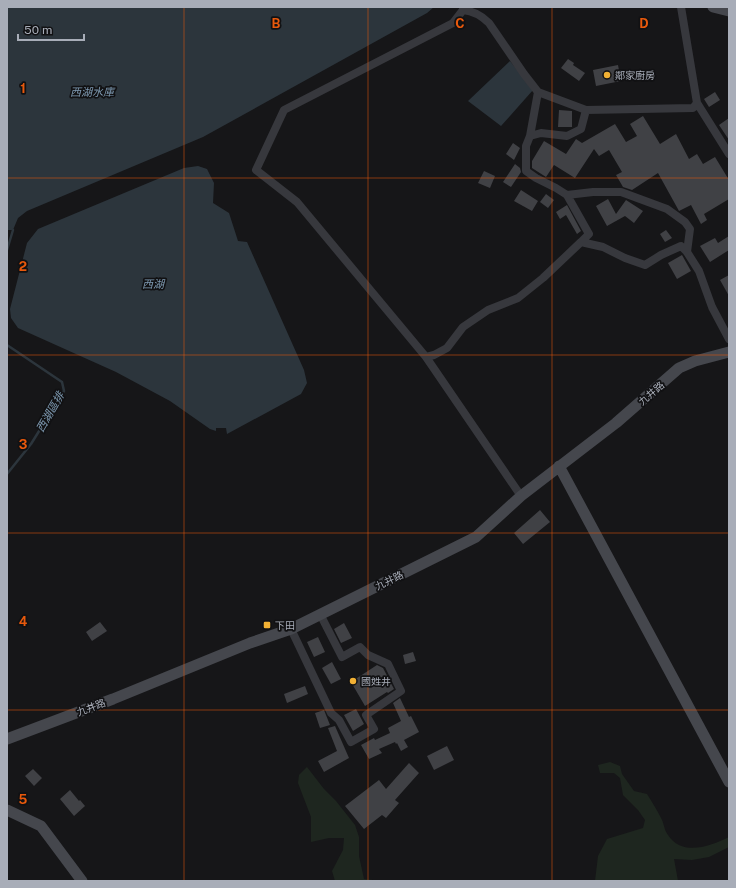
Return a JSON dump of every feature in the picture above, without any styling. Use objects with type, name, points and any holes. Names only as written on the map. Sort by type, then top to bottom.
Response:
[{"type":"main road","points":[[713,7],[729,11]]},
{"type":"main road","name":"九井路","points":[[7,739],[113,699],[250,643],[291,628],[476,537],[521,496],[616,423],[680,368],[695,361],[729,352]]},
{"type":"main road","points":[[560,466],[725,765],[729,782]]},
{"type":"main road","points":[[7,810],[42,826],[82,881]]},
{"type":"street","points":[[681,7],[697,103],[729,154]]},
{"type":"street","points":[[521,496],[426,357],[297,202],[256,170],[284,110],[453,23],[463,9],[472,11],[482,16],[489,23],[538,92],[586,110],[693,108],[697,103]]},
{"type":"street","points":[[426,357],[434,355],[447,348],[463,327],[488,310],[518,298],[543,278],[589,234],[567,195],[526,171],[526,146],[530,136],[538,92]]},
{"type":"street","points":[[530,136],[541,133],[566,136],[581,129],[586,110]]},
{"type":"street","points":[[567,195],[593,192],[621,192],[667,209],[685,222],[690,229],[687,252]]},
{"type":"street","points":[[582,242],[603,247],[625,258],[645,265],[661,255],[681,246],[687,252],[699,271],[712,307],[729,339]]},
{"type":"street","points":[[291,628],[331,713],[339,720],[351,742],[374,729],[366,715],[401,691],[388,664],[368,655],[360,647],[342,657],[320,614]]},
{"type":"shaded area","points":[[610,762],[620,766],[622,774],[634,791],[647,794],[662,820],[667,833],[674,842],[681,846],[697,848],[714,844],[729,837],[729,847],[709,857],[692,860],[674,859],[678,881],[595,881],[598,856],[607,839],[643,828],[645,820],[638,810],[623,795],[620,778],[614,773],[600,773],[598,765]]},
{"type":"shaded area","points":[[307,767],[355,825],[359,837],[359,856],[364,879],[382,881],[335,881],[332,871],[343,850],[344,838],[329,838],[311,842],[311,817],[298,783],[299,775]]},
{"type":"water","name":"西湖水庫","points":[[7,7],[434,7],[427,13],[203,137],[27,211],[18,218],[13,230],[7,230]]},
{"type":"water","points":[[510,61],[533,90],[501,126],[468,101]]},
{"type":"water","name":"西湖","points":[[198,166],[207,169],[214,183],[213,203],[229,213],[238,241],[247,242],[304,370],[307,383],[301,394],[227,434],[226,428],[216,428],[216,431],[210,429],[170,401],[116,372],[18,328],[11,318],[10,309],[27,243],[38,229],[184,168]]},
{"type":"building","points":[[568,59],[574,63],[573,65],[585,73],[579,81],[561,68]]},
{"type":"building","name":"鄰家廚房","points":[[618,65],[621,81],[596,86],[593,70]]},
{"type":"building","points":[[715,92],[720,100],[709,107],[704,99]]},
{"type":"building","points":[[559,110],[572,111],[572,127],[558,127]]},
{"type":"building","points":[[643,116],[660,144],[676,134],[689,159],[697,154],[703,164],[715,157],[729,180],[729,199],[704,214],[707,220],[701,224],[691,205],[679,211],[658,173],[632,190],[623,187],[616,175],[622,172],[609,150],[599,156],[594,149],[575,178],[554,165],[546,177],[532,168],[532,161],[544,141],[566,154],[576,139],[582,143],[615,124],[626,142],[637,136],[630,124]]},
{"type":"building","points":[[729,118],[729,140],[719,125]]},
{"type":"building","points":[[513,143],[520,148],[514,160],[506,154]]},
{"type":"building","points":[[515,164],[520,168],[521,172],[511,187],[503,182]]},
{"type":"building","points":[[484,171],[495,176],[490,188],[478,183]]},
{"type":"building","points":[[521,190],[538,201],[532,211],[514,201]]},
{"type":"building","points":[[546,194],[554,200],[548,208],[540,202]]},
{"type":"building","points":[[608,199],[616,214],[626,200],[643,211],[634,223],[625,216],[607,226],[596,206]]},
{"type":"building","points":[[567,205],[581,231],[577,234],[566,215],[560,219],[556,212]]},
{"type":"building","points":[[666,230],[672,238],[665,242],[660,234]]},
{"type":"building","points":[[729,236],[729,250],[710,262],[700,246],[715,238],[718,243]]},
{"type":"building","points":[[682,255],[691,271],[677,279],[668,263]]},
{"type":"building","points":[[729,275],[729,296],[720,280]]},
{"type":"building","points":[[540,510],[550,522],[523,544],[514,533]]},
{"type":"building","points":[[100,622],[107,631],[92,641],[86,632]]},
{"type":"building","points":[[344,623],[352,638],[341,643],[334,629]]},
{"type":"building","points":[[318,637],[325,652],[314,657],[307,642]]},
{"type":"building","points":[[413,652],[416,661],[405,664],[403,655]]},
{"type":"building","points":[[332,662],[341,679],[331,684],[322,668]]},
{"type":"building","points":[[377,665],[383,668],[394,689],[365,706],[351,682]]},
{"type":"building","points":[[305,686],[308,694],[287,703],[284,694]]},
{"type":"building","points":[[400,698],[409,717],[411,716],[419,732],[404,740],[408,747],[401,751],[395,742],[379,749],[382,753],[369,759],[361,745],[374,738],[375,740],[390,733],[388,728],[401,721],[393,703]]},
{"type":"building","points":[[356,709],[364,724],[353,731],[344,715]]},
{"type":"building","points":[[324,710],[330,725],[320,728],[315,713]]},
{"type":"building","points":[[335,726],[349,758],[324,772],[318,761],[337,751],[328,728]]},
{"type":"building","points":[[447,746],[454,760],[434,770],[427,756]]},
{"type":"building","points":[[409,763],[419,773],[395,800],[399,803],[386,818],[382,815],[364,829],[345,806],[379,780],[386,789]]},
{"type":"building","points":[[33,769],[42,778],[34,786],[25,776]]},
{"type":"building","points":[[70,790],[85,806],[74,816],[60,799]]},
{"type":"waterway","name":"西湖區排","points":[[7,250],[13,230]]},
{"type":"waterway","name":"西湖區排","points":[[7,345],[62,382],[64,391],[31,444],[7,474]]},
{"type":"place","name":"鄰家廚房","points":[[607,75]]},
{"type":"place","name":"下田","points":[[267,625]]},
{"type":"place","name":"國姓井","points":[[353,681]]}]
